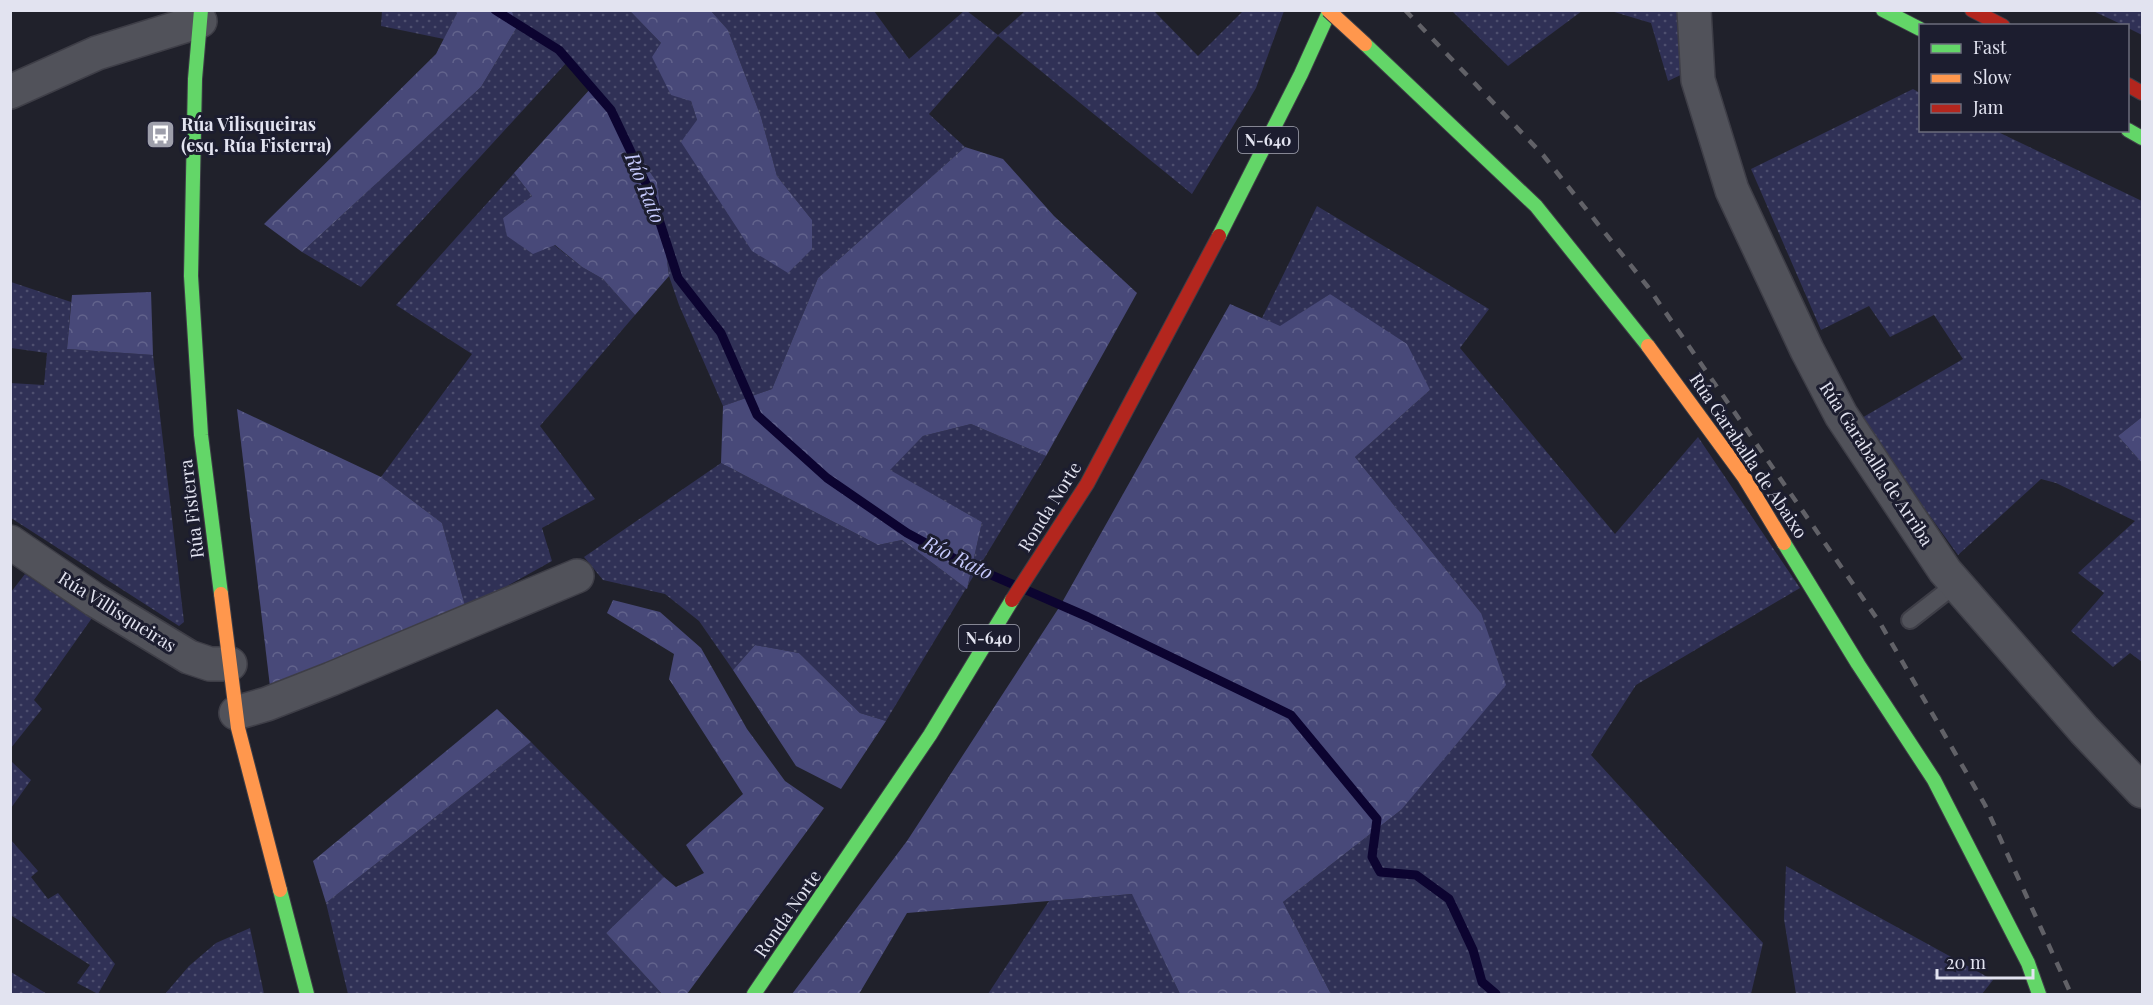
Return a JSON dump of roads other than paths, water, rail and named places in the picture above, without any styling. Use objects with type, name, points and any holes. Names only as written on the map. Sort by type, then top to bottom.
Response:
[{"type":"main road","name":"Rúa Garaballa de Abaixo","points":[[1329,10],[1536,206],[1670,374],[1738,467],[1858,664],[1934,780],[2028,963],[2039,994]]},
{"type":"main road","name":"Ronda Norte","points":[[754,994],[930,735],[1014,597],[1087,484],[1208,257],[1301,74],[1329,10]]},
{"type":"main road","points":[[1883,10],[1919,28]]},
{"type":"main road","points":[[1972,10],[1999,24]]},
{"type":"main road","name":"Rúa Fisterra","points":[[200,16],[195,79],[191,276],[201,435],[238,728],[307,994]]},
{"type":"street","name":"Rúa Garaballa de Arriba","points":[[1694,10],[1698,80],[1732,190],[1807,350],[1841,416],[1945,571],[2084,730],[2142,791]]},
{"type":"street","points":[[10,92],[97,52],[200,16]]},
{"type":"street","name":"Rúa Villisqueiras","points":[[10,542],[95,600],[189,657],[210,664],[230,663]]},
{"type":"street","points":[[236,713],[267,704],[331,679],[577,576]]},
{"type":"lane","points":[[1910,620],[1956,584]]},
{"type":"waterway","name":"Río Rato","points":[[495,10],[559,50],[611,110],[650,192],[678,278],[721,333],[757,415],[827,478],[907,533],[957,560],[1088,617],[1291,715],[1377,819],[1372,857],[1380,872],[1416,875],[1449,899],[1473,950],[1482,982],[1496,994]]},
{"type":"railway","points":[[1405,10],[1543,155],[1648,287],[1880,623],[1985,805],[2071,994]]},
{"type":"place","name":"Rúa Vilisqueiras (esq. Rúa Fisterra)","points":[[160,135]]}]
